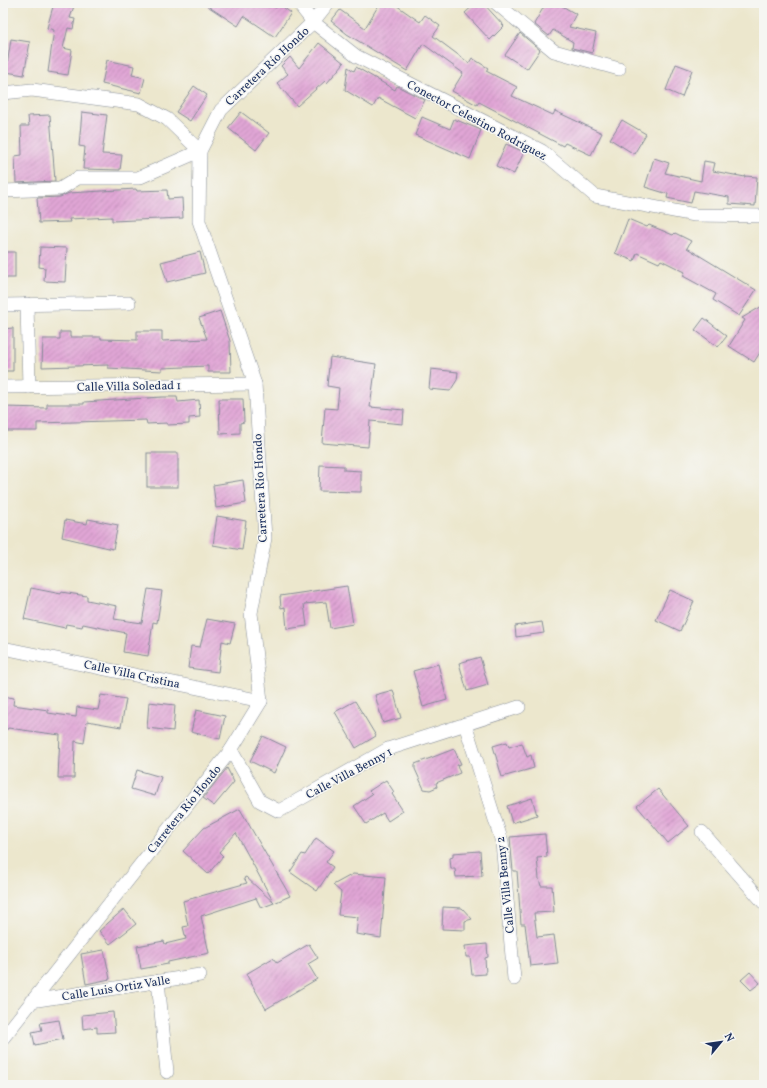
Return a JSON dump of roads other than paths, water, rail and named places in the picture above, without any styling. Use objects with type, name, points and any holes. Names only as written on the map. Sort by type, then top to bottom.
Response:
[{"type":"street","name":"Conector Celestino Rodríguez","points":[[298,3],[313,22],[356,56],[542,151],[595,196],[695,215],[764,216]]},
{"type":"street","name":"Carretera Río Hondo","points":[[3,1038],[231,750],[261,701],[251,613],[265,538],[255,384],[199,221],[200,151],[221,110],[313,22],[328,3]]},
{"type":"street","points":[[496,3],[554,51],[619,69]]},
{"type":"street","points":[[3,92],[32,90],[139,104],[167,119],[200,151],[138,178],[78,178],[60,189],[3,191]]},
{"type":"street","points":[[3,305],[129,303]]},
{"type":"street","points":[[27,304],[29,387]]},
{"type":"street","name":"Calle Villa Soledad 1","points":[[3,387],[255,384]]},
{"type":"street","name":"Calle Villa Cristina","points":[[3,648],[261,701]]},
{"type":"street","name":"Calle Villa Benny 1","points":[[231,750],[260,802],[279,811],[388,749],[520,707]]},
{"type":"street","name":"Calle Villa Benny 2","points":[[465,724],[502,842],[514,979]]},
{"type":"street","points":[[702,832],[764,903]]},
{"type":"street","name":"Calle Luis Ortiz Valle","points":[[31,1001],[200,975]]},
{"type":"street","points":[[158,981],[168,1072]]}]
